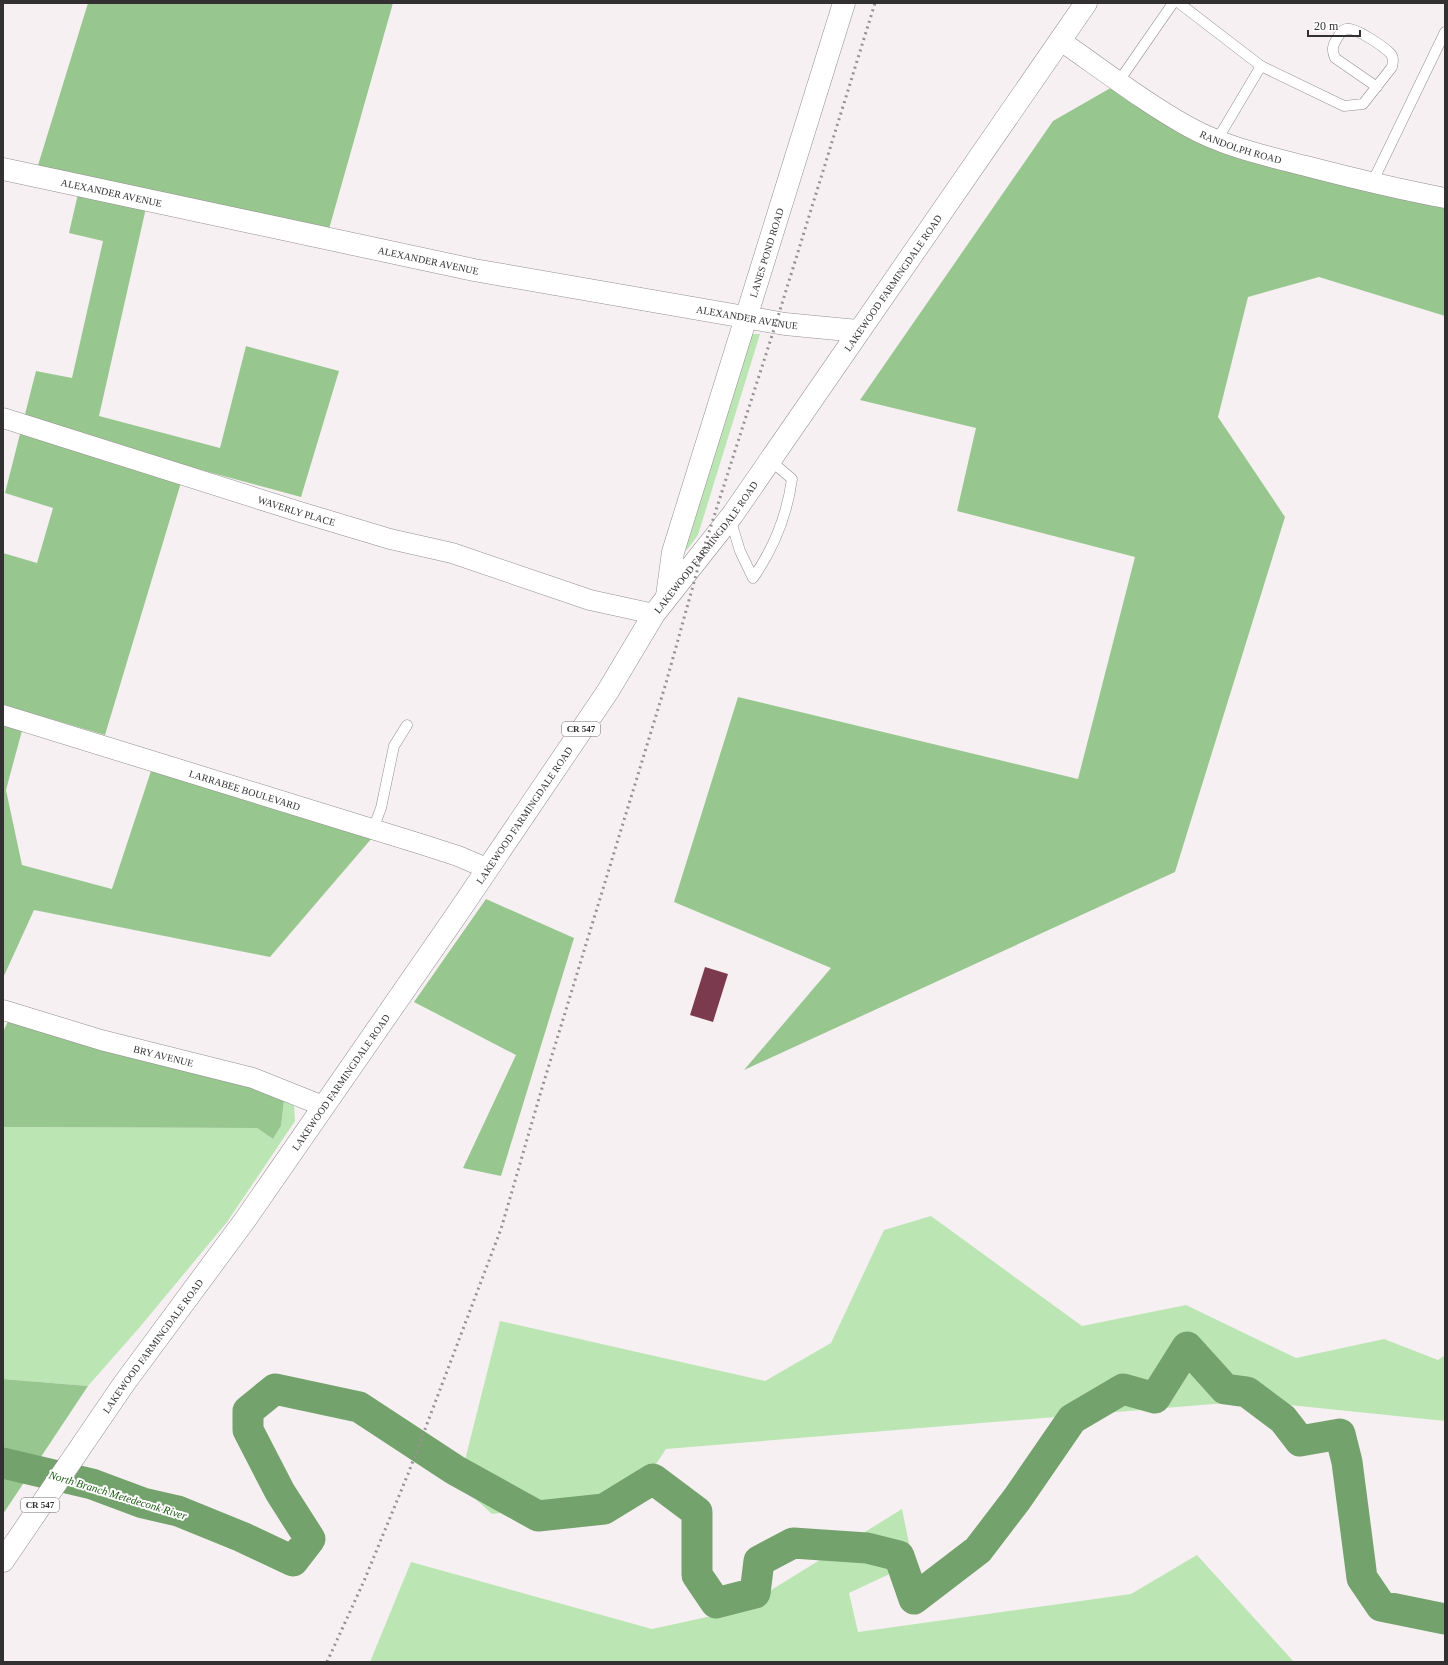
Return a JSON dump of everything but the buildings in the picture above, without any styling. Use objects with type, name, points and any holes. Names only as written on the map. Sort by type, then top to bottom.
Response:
[{"type":"main road","name":"LANES POND ROAD","points":[[667,596],[673,552],[844,3]]},
{"type":"main road","name":"LAKEWOOD FARMINGDALE ROAD","points":[[8,1553],[66,1465],[122,1385],[209,1270],[455,917],[486,868],[608,690],[654,614],[667,596],[701,557],[730,518],[1086,3]]},
{"type":"main road","name":"ALEXANDER AVENUE","points":[[3,169],[474,270],[812,328],[858,331]]},
{"type":"street","name":"RANDOLPH ROAD","points":[[1061,40],[1189,128],[1217,140],[1266,156],[1372,183],[1445,198]]},
{"type":"street","name":"WAVERLY PLACE","points":[[3,418],[300,512],[390,539],[452,553],[590,600],[654,614]]},
{"type":"street","name":"LARRABEE BOULEVARD","points":[[3,715],[373,829],[458,856],[486,868]]},
{"type":"street","name":"BRY AVENUE","points":[[3,1010],[101,1040],[254,1078],[323,1106]]},
{"type":"lane","points":[[1119,81],[1173,3]]},
{"type":"lane","points":[[1179,3],[1261,66],[1344,106],[1363,104],[1377,87],[1392,67],[1393,58],[1390,53],[1357,30],[1346,29],[1341,31],[1332,47],[1335,58],[1377,87]]},
{"type":"lane","points":[[1372,183],[1445,32]]},
{"type":"lane","points":[[1217,140],[1261,66]]},
{"type":"lane","points":[[730,518],[740,551],[753,578],[776,540],[789,500],[792,479],[771,460]]},
{"type":"lane","points":[[373,829],[381,808],[394,746],[407,725]]},
{"type":"green space","points":[[88,3],[393,3],[327,236],[148,199],[99,416],[220,448],[246,346],[339,371],[301,497],[186,466],[105,735],[27,712],[6,790],[22,865],[112,889],[155,759],[384,824],[270,957],[34,910],[3,978],[3,553],[37,563],[53,508],[5,493],[36,371],[72,378],[103,241],[69,233],[80,185],[35,175]]},
{"type":"green space","points":[[1114,86],[1280,160],[1445,199],[1445,316],[1319,277],[1248,297],[1218,417],[1285,517],[1175,872],[744,1070],[831,968],[674,902],[738,697],[1078,779],[1135,557],[957,511],[976,428],[860,400],[1053,121]]},
{"type":"green space","points":[[753,334],[760,334],[698,535],[687,550],[683,547],[749,339]]},
{"type":"green space","points":[[486,899],[574,938],[501,1176],[463,1168],[516,1055],[414,1002]]},
{"type":"green space","points":[[9,1019],[250,1085],[284,1101],[281,1126],[273,1139],[257,1128],[3,1127],[3,1032]]},
{"type":"green space","points":[[284,1101],[294,1106],[295,1121],[227,1222],[139,1328],[88,1386],[3,1379],[3,1127],[257,1128],[273,1139],[281,1126]]},
{"type":"green space","points":[[931,1216],[1082,1326],[1186,1305],[1296,1358],[1384,1339],[1438,1360],[1445,1355],[1445,1421],[1250,1401],[666,1449],[635,1496],[492,1514],[459,1484],[500,1321],[765,1381],[831,1343],[884,1230]]},
{"type":"green space","points":[[3,1379],[88,1386],[3,1514]]},
{"type":"green space","points":[[902,1509],[913,1563],[849,1593],[858,1632],[1131,1594],[1197,1555],[1294,1662],[370,1662],[411,1562],[652,1629],[739,1610]]},
{"type":"waterway","name":"North Branch Metedeconk River","points":[[3,1463],[92,1484],[143,1503],[178,1511],[242,1537],[293,1561],[310,1539],[280,1492],[248,1430],[248,1411],[275,1389],[359,1407],[455,1470],[538,1516],[604,1509],[653,1479],[697,1512],[697,1575],[716,1603],[755,1593],[759,1561],[793,1543],[867,1548],[899,1556],[914,1599],[978,1550],[1017,1499],[1072,1419],[1123,1389],[1155,1398],[1187,1347],[1225,1389],[1247,1392],[1283,1419],[1300,1441],[1340,1434],[1347,1462],[1362,1578],[1381,1606],[1445,1619]]},
{"type":"railway","points":[[327,1662],[364,1581],[408,1474],[501,1229],[542,1088],[666,683],[701,557],[776,323],[875,3]]}]
